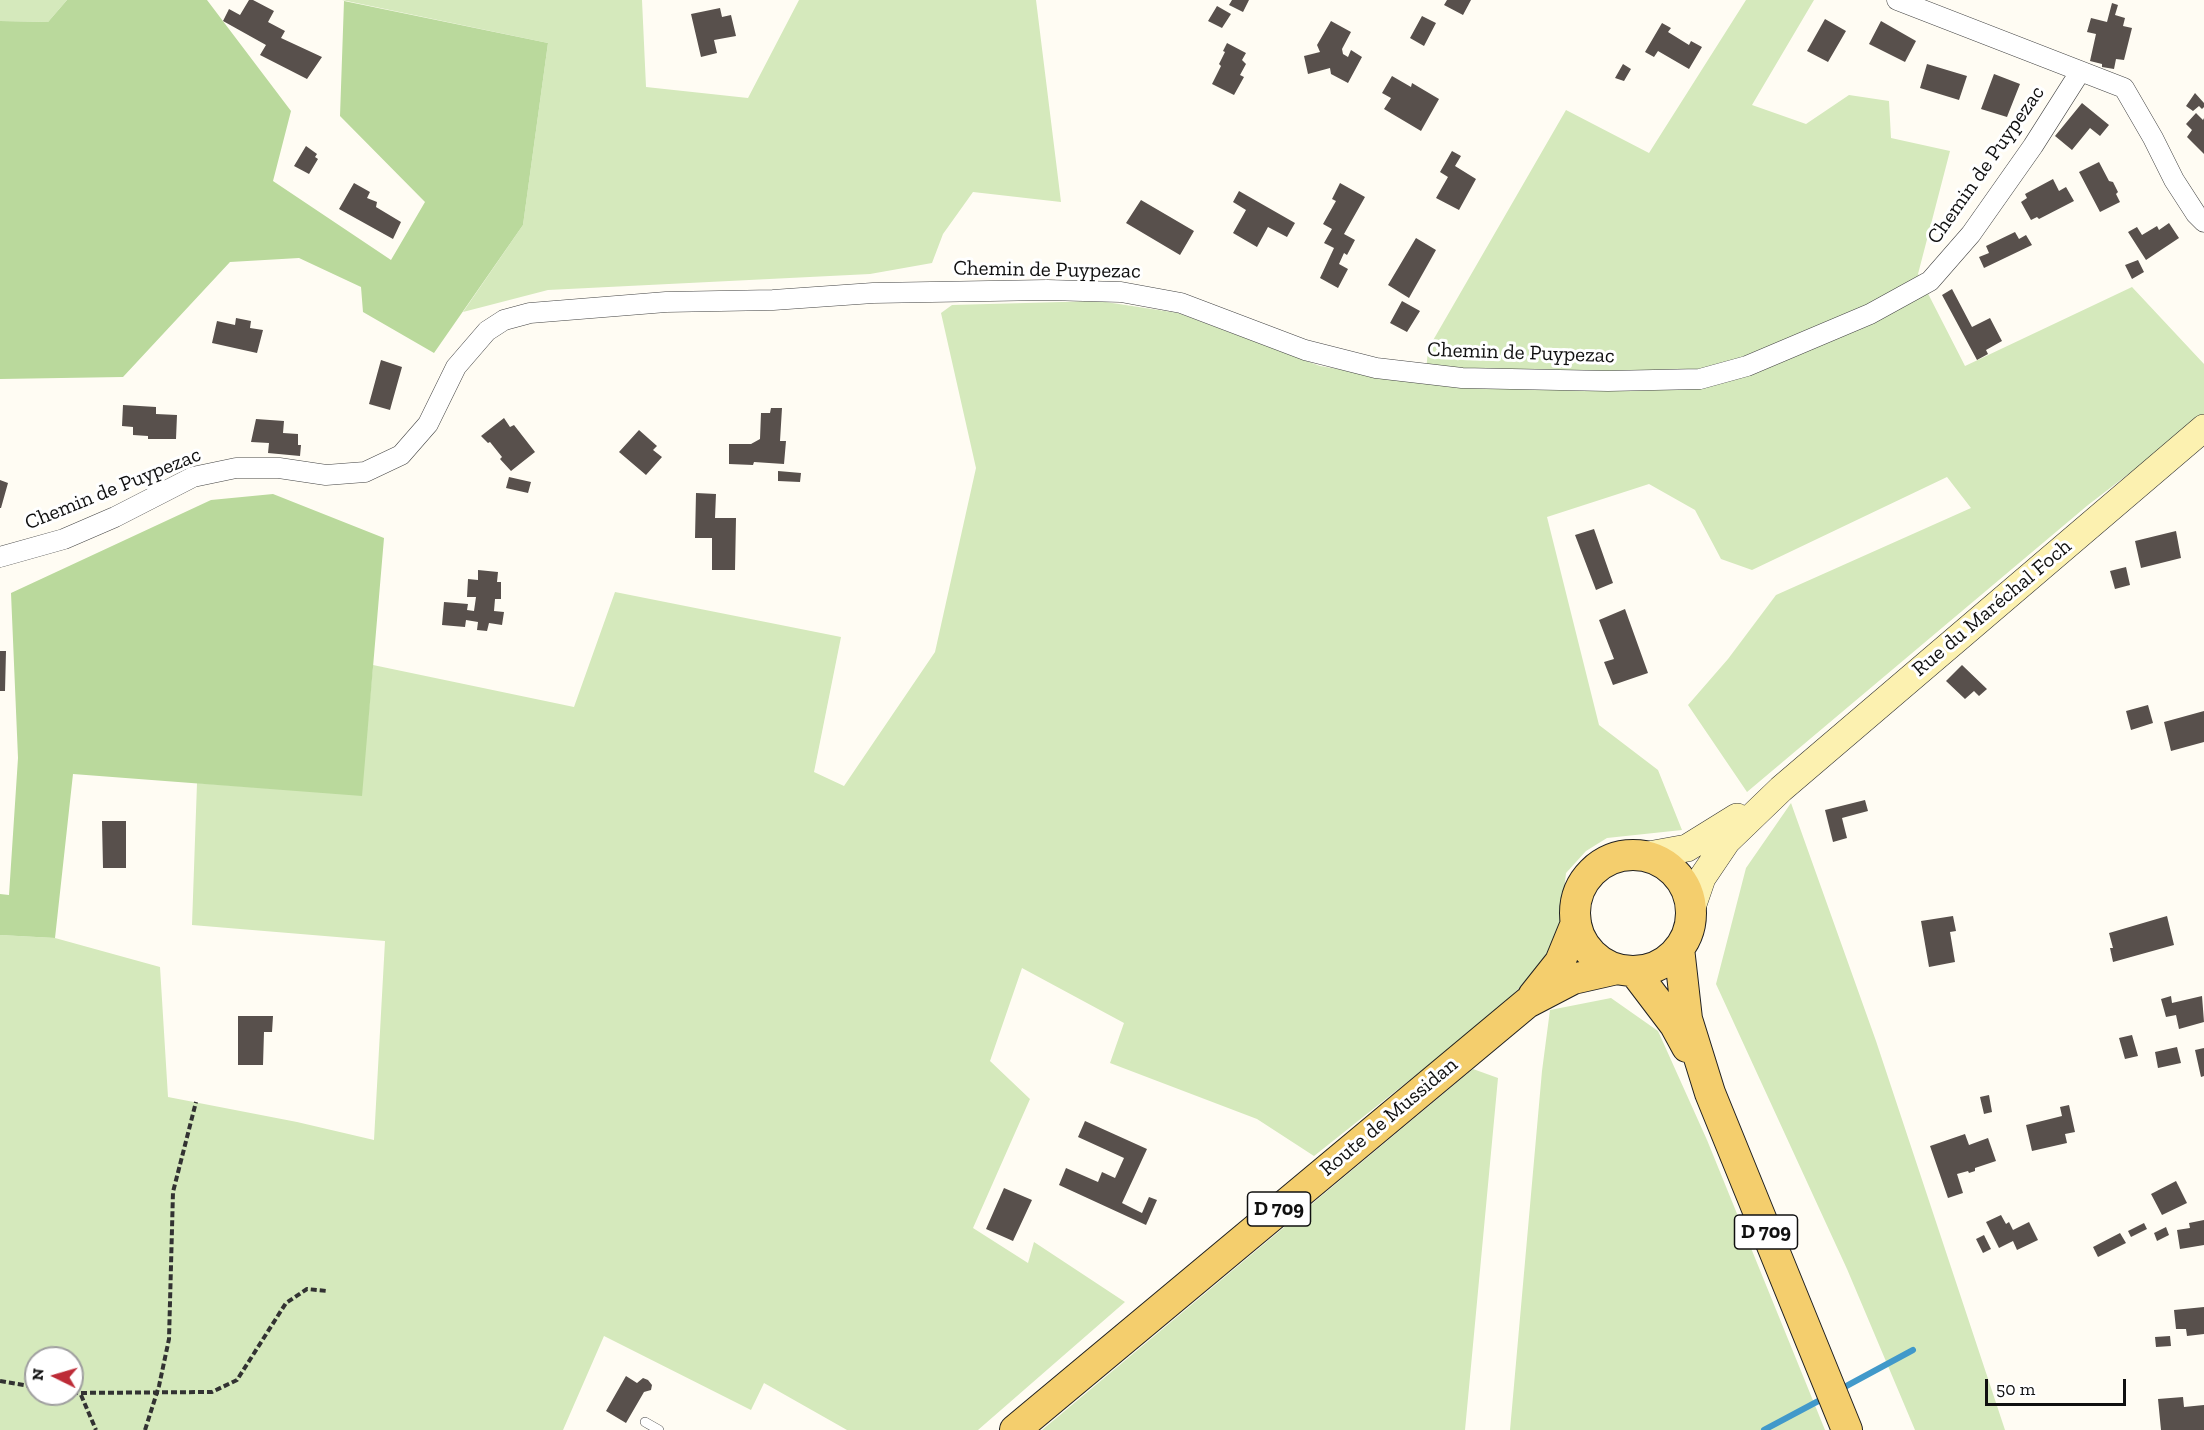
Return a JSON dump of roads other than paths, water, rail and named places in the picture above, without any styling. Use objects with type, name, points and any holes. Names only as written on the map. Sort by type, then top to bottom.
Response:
[{"type":"main road","name":"Rue du Maréchal Foch","points":[[1690,913],[1702,878],[1726,841],[1781,789],[2204,428]]},
{"type":"main road","name":"Rue du Maréchal Foch","points":[[1643,856],[1687,848],[1781,789]]},
{"type":"main road","points":[[1622,856],[1643,856],[1658,861],[1671,870],[1682,882],[1688,897],[1690,913],[1688,931],[1679,948],[1666,961],[1650,969],[1625,970],[1601,962],[1588,951],[1578,933],[1574,914],[1578,893],[1588,876],[1603,863],[1622,856]]},
{"type":"main road","name":"Route de Mussidan","points":[[1019,1425],[1527,1003],[1560,962],[1576,923]]},
{"type":"main road","name":"D 709","points":[[1679,948],[1687,1019],[1710,1093],[1846,1429]]},
{"type":"main road","name":"Route de Mussidan","points":[[1527,1003],[1573,979],[1625,970]]},
{"type":"main road","name":"D 709","points":[[1625,970],[1675,1024],[1710,1093]]},
{"type":"street","points":[[1897,0],[2124,88],[2175,180],[2196,214],[2204,222]]},
{"type":"street","name":"Chemin de Puypezac","points":[[0,557],[64,539],[115,517],[193,477],[236,468],[279,468],[326,475],[365,472],[401,455],[428,424],[456,367],[487,331],[504,320],[530,313],[666,302],[773,300],[873,293],[1120,292],[1181,303],[1305,350],[1376,368],[1462,378],[1608,381],[1700,379],[1747,366],[1870,314],[1930,281],[1971,234],[2033,146],[2080,72]]},
{"type":"lane","points":[[645,1422],[659,1430]]},
{"type":"waterway","points":[[1839,1390],[1913,1350]]},
{"type":"waterway","points":[[1764,1430],[1824,1398]]}]
